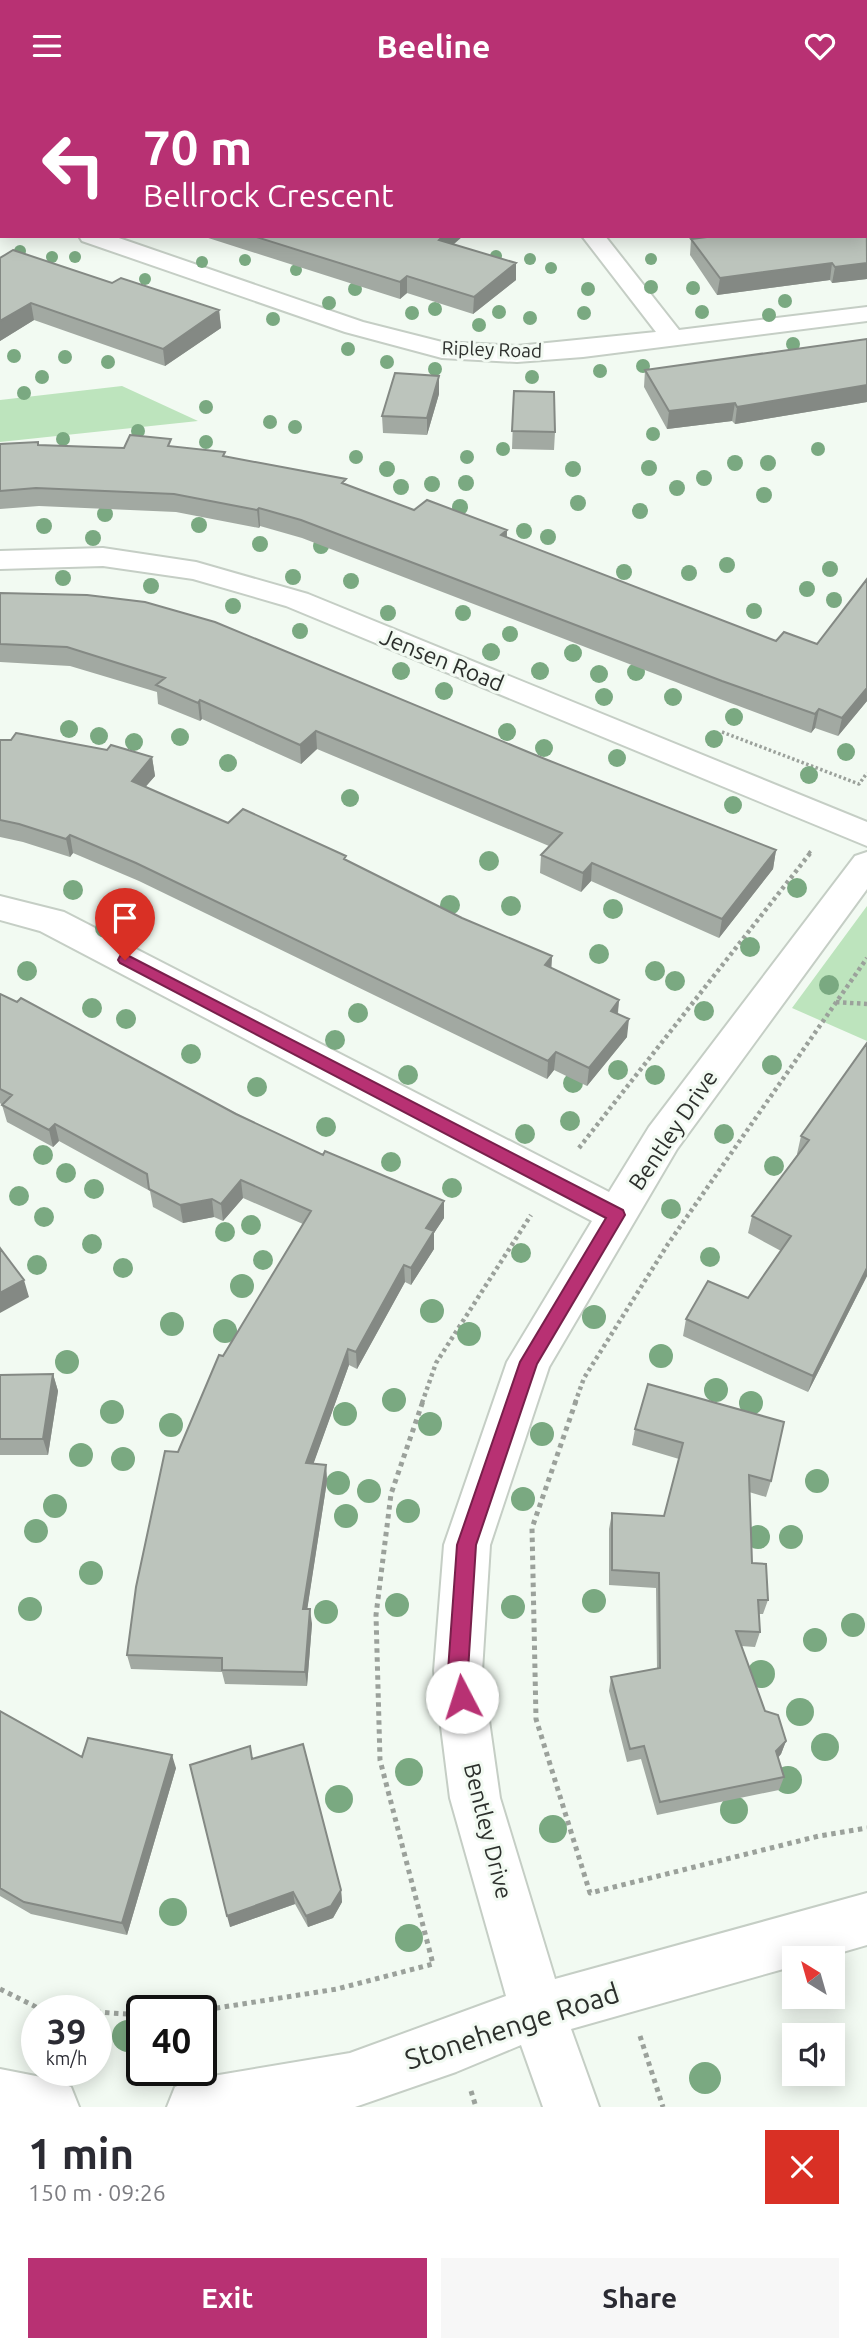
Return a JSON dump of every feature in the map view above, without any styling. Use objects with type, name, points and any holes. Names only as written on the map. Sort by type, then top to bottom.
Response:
[{"type":"street","name":"Ripley Road","points":[[96,238],[354,327],[442,350],[517,354],[867,314]]},
{"type":"street","points":[[595,238],[673,338]]},
{"type":"street","name":"Jensen Road","points":[[0,560],[103,557],[196,571],[297,600],[867,835]]},
{"type":"street","name":"Bentley Drive","points":[[570,2107],[537,2011],[475,1798],[458,1671],[467,1545],[529,1362],[663,1137],[867,863]]},
{"type":"street","points":[[0,908],[51,921],[617,1215]]},
{"type":"street","name":"Stonehenge Road","points":[[195,2107],[350,2081],[456,2044],[537,2011],[625,1989],[867,1919]]},
{"type":"street","points":[[0,2097],[51,2107]]},
{"type":"path","points":[[568,1143],[580,1149],[814,848]]},
{"type":"path","points":[[867,958],[668,1244],[584,1378],[532,1528],[536,1719],[590,1893],[818,1836],[867,1828]]},
{"type":"path","points":[[836,1002],[867,1004]]},
{"type":"path","points":[[217,2008],[337,1989],[433,1963],[380,1760],[376,1615],[391,1495],[436,1363],[537,1207]]},
{"type":"path","points":[[0,1989],[21,2000]]},
{"type":"path","points":[[625,1989],[663,2107]]},
{"type":"green space","points":[[122,386],[198,421],[0,442],[0,400]]},
{"type":"green space","points":[[867,906],[867,1041],[792,1008]]},
{"type":"building","points":[[259,238],[441,238],[439,240],[516,263],[474,297],[407,276],[400,282]]},
{"type":"building","points":[[867,238],[867,263],[835,267],[832,263],[720,278],[691,239]]},
{"type":"building","points":[[13,250],[112,283],[121,278],[219,310],[163,349],[31,303],[0,321],[0,258]]},
{"type":"building","points":[[867,339],[867,385],[737,407],[735,403],[669,411],[645,370]]},
{"type":"building","points":[[395,373],[439,376],[427,418],[382,416]]},
{"type":"building","points":[[514,391],[554,392],[555,432],[512,431]]},
{"type":"building","points":[[130,435],[171,439],[168,446],[225,452],[223,456],[346,479],[342,483],[414,510],[427,500],[507,530],[501,535],[776,641],[784,632],[817,644],[867,579],[867,688],[842,718],[819,709],[815,714],[301,520],[259,508],[257,510],[174,494],[36,488],[0,491],[0,444],[38,442],[38,445],[124,448]]},
{"type":"building","points":[[0,593],[87,595],[145,602],[215,622],[545,759],[776,850],[722,919],[592,863],[583,873],[541,855],[562,833],[316,731],[300,745],[200,700],[198,703],[156,685],[165,678],[67,647],[0,644]]},
{"type":"building","points":[[16,733],[107,750],[111,745],[152,757],[132,781],[228,823],[243,809],[346,856],[344,859],[462,918],[552,956],[545,965],[619,1000],[611,1011],[629,1019],[589,1068],[556,1052],[548,1061],[136,863],[70,835],[66,839],[0,820],[0,740],[11,740]]},
{"type":"building","points":[[0,994],[17,1002],[21,998],[236,1114],[323,1155],[325,1151],[444,1201],[426,1228],[434,1231],[411,1268],[404,1265],[356,1352],[348,1349],[306,1463],[326,1465],[303,1609],[310,1609],[305,1672],[222,1670],[222,1658],[127,1655],[136,1587],[165,1451],[178,1452],[219,1355],[223,1356],[311,1211],[241,1180],[221,1204],[212,1199],[180,1205],[149,1189],[147,1174],[55,1124],[49,1130],[2,1105],[12,1095],[0,1089]]},
{"type":"building","points":[[867,1043],[867,1268],[813,1376],[686,1319],[708,1281],[748,1298],[791,1236],[752,1216],[809,1140],[801,1136]]},
{"type":"building","points":[[0,1248],[24,1280],[0,1293]]},
{"type":"building","points":[[53,1374],[43,1439],[0,1439],[0,1375]]},
{"type":"building","points":[[648,1384],[784,1422],[771,1481],[749,1475],[752,1563],[766,1564],[768,1600],[758,1600],[760,1632],[736,1631],[765,1711],[778,1715],[786,1741],[776,1751],[784,1777],[660,1802],[644,1746],[630,1749],[611,1677],[660,1668],[659,1573],[612,1570],[612,1513],[664,1516],[683,1443],[635,1429]]},
{"type":"building","points":[[0,1711],[82,1757],[88,1738],[172,1755],[122,1923],[24,1902],[0,1888]]},
{"type":"building","points":[[303,1744],[341,1890],[331,1906],[306,1916],[293,1892],[227,1916],[190,1765],[250,1746],[252,1759]]},
{"type":"route","points":[[125,960],[617,1215],[529,1362],[467,1545],[458,1671],[462,1697]]}]
